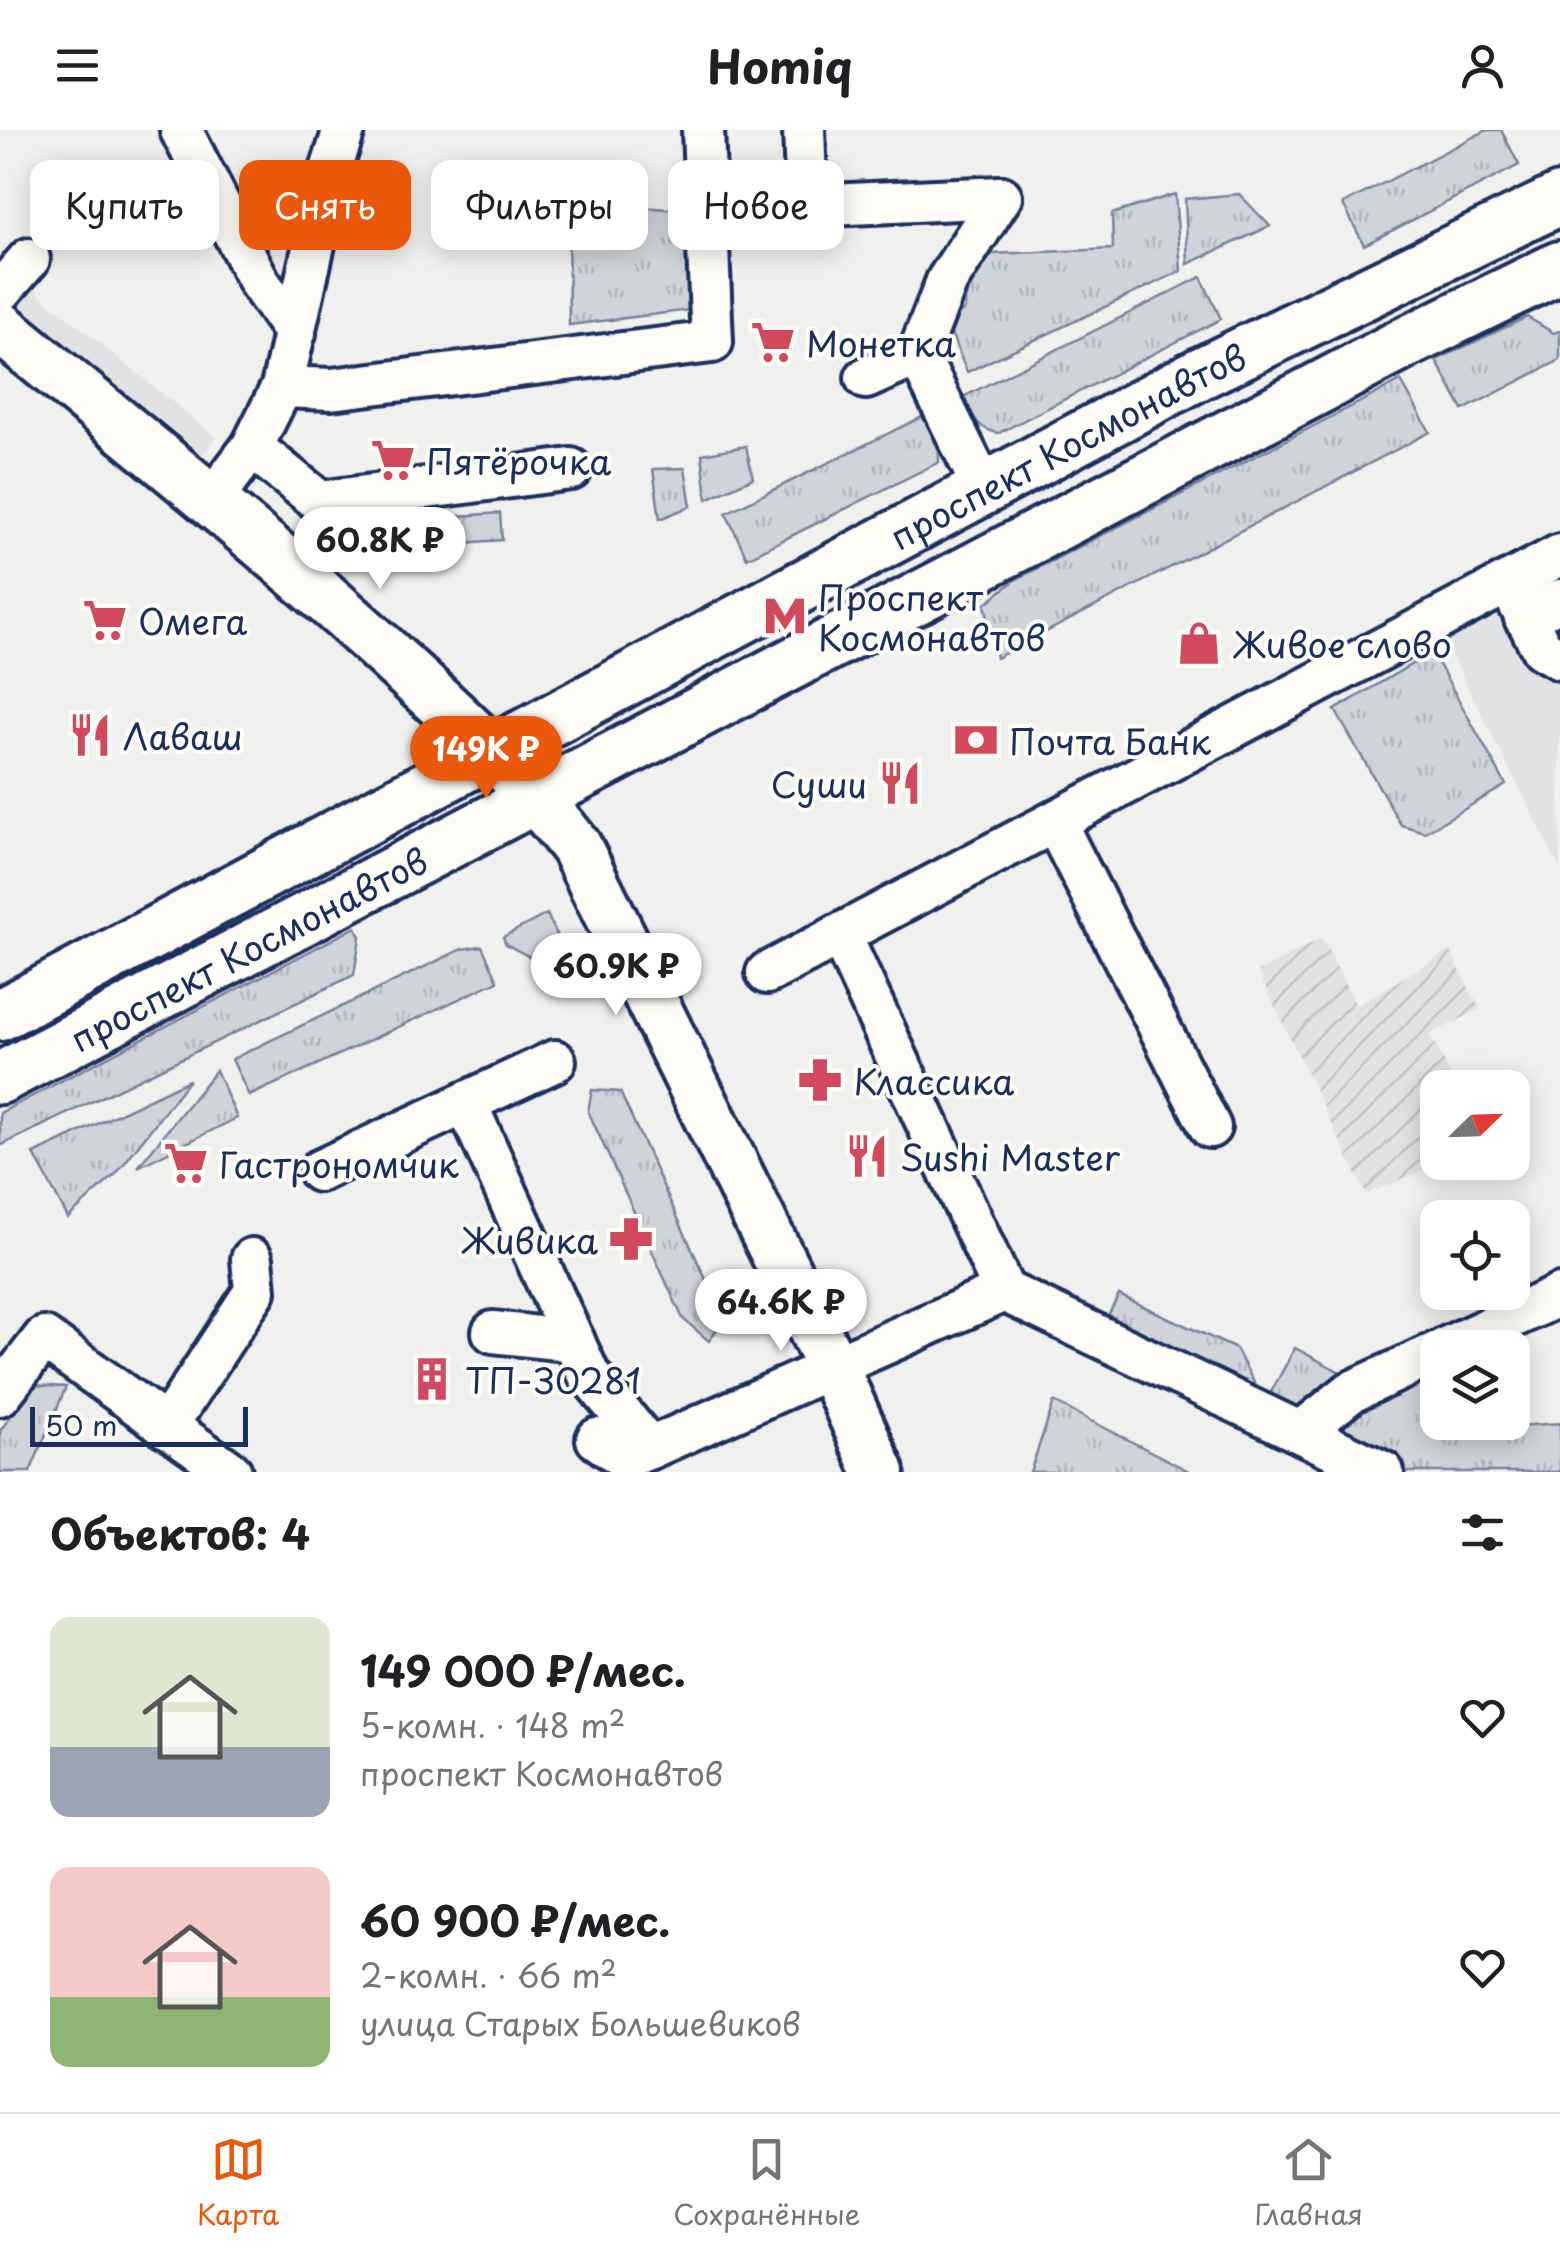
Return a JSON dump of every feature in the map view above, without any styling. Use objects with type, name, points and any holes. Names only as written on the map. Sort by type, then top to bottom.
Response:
[{"type":"main road","name":"проспект Космонавтов","points":[[0,1015],[1215,366],[1560,200]]},
{"type":"main road","name":"проспект Космонавтов","points":[[0,1078],[1407,342],[1560,267]]},
{"type":"main road","points":[[0,327],[346,615],[537,796],[576,847],[832,1368],[879,1472]]},
{"type":"street","points":[[180,130],[259,282],[294,334]]},
{"type":"street","points":[[211,501],[252,446],[282,387],[330,172],[344,130]]},
{"type":"street","points":[[282,387],[331,389],[712,342],[702,130]]},
{"type":"street","points":[[804,130],[806,206],[1001,197],[947,281],[918,355],[866,378]]},
{"type":"street","points":[[0,292],[30,260]]},
{"type":"street","points":[[918,355],[983,488]]},
{"type":"street","points":[[252,446],[320,502],[571,468]]},
{"type":"street","points":[[767,974],[1560,555]]},
{"type":"street","points":[[1508,582],[1542,609],[1542,649],[1560,660]]},
{"type":"street","points":[[1056,824],[1210,1127]]},
{"type":"street","points":[[840,936],[1004,1291],[1384,1472]]},
{"type":"street","points":[[319,1171],[555,1061]]},
{"type":"street","points":[[466,1102],[589,1376],[650,1448]]},
{"type":"street","points":[[166,1426],[255,1291],[252,1259]]},
{"type":"street","points":[[597,1440],[624,1458],[1004,1291]]},
{"type":"street","points":[[1484,1330],[1560,1294]]},
{"type":"street","points":[[492,1332],[574,1341]]},
{"type":"street","points":[[0,1395],[44,1338],[231,1472]]},
{"type":"street","points":[[1301,1432],[1351,1392],[1420,1360]]},
{"type":"shaded area","points":[[28,285],[216,437],[203,454],[15,302]]},
{"type":"shaded area","points":[[1560,583],[1560,868],[1445,642]]},
{"type":"shaded area","points":[[1322,938],[1356,1006],[1450,950],[1480,1009],[1430,1035],[1448,1070],[1420,1070],[1420,1172],[1366,1194],[1258,972]]},
{"type":"green space","points":[[1487,130],[1501,130],[1519,165],[1364,245],[1343,204]]},
{"type":"green space","points":[[1175,194],[1181,271],[967,372],[947,324],[965,309],[966,255],[1113,249],[1112,214]]},
{"type":"green space","points":[[1239,194],[1270,226],[1188,264],[1185,199]]},
{"type":"green space","points":[[648,208],[668,209],[668,250],[697,250],[699,309],[569,325],[568,250],[648,250]]},
{"type":"green space","points":[[1201,277],[1221,319],[999,433],[985,429],[973,416],[963,397]]},
{"type":"green space","points":[[1527,317],[1554,333],[1560,330],[1560,360],[1463,410],[1436,360]]},
{"type":"green space","points":[[1401,381],[1430,432],[996,658],[985,604],[1015,580]]},
{"type":"green space","points":[[930,413],[939,439],[939,462],[747,558],[726,513]]},
{"type":"green space","points":[[746,446],[753,478],[707,499],[702,454]]},
{"type":"green space","points":[[685,468],[691,506],[660,519],[653,469]]},
{"type":"green space","points":[[500,513],[502,540],[461,543],[459,516]]},
{"type":"green space","points":[[1432,652],[1506,785],[1425,832],[1401,825],[1335,710]]},
{"type":"green space","points":[[547,914],[573,972],[565,976],[506,944],[503,937]]},
{"type":"green space","points":[[356,927],[360,937],[354,975],[0,1146],[0,1113]]},
{"type":"green space","points":[[482,946],[498,981],[249,1096],[232,1059],[462,949]]},
{"type":"green space","points":[[216,1070],[237,1118],[138,1167]]},
{"type":"green space","points":[[189,1080],[116,1174],[68,1218],[34,1154]]},
{"type":"green space","points":[[592,1090],[620,1092],[724,1319],[709,1341],[683,1319],[588,1111]]},
{"type":"green space","points":[[1119,1295],[1236,1349],[1265,1403],[1295,1348],[1374,1390],[1420,1369],[1420,1440],[1530,1440],[1530,1425],[1560,1423],[1560,1472],[1400,1472],[1103,1325]]},
{"type":"green space","points":[[33,1385],[66,1387],[30,1472],[0,1472],[0,1431]]},
{"type":"green space","points":[[1054,1402],[1191,1472],[1030,1472]]},
{"type":"tram line","points":[[724,1472],[742,1468],[773,1472]]},
{"type":"place","name":"Монетка","points":[[773,342]]},
{"type":"place","name":"Пятёрочка","points":[[393,460]]},
{"type":"place","name":"Проспект Космонавтов","points":[[785,616]]},
{"type":"place","name":"Омега","points":[[105,620]]},
{"type":"place","name":"Живое слово","points":[[1199,643]]},
{"type":"place","name":"Лаваш","points":[[90,735]]},
{"type":"place","name":"Почта Банк","points":[[976,740]]},
{"type":"place","name":"Суши","points":[[900,783]]},
{"type":"place","name":"Классика","points":[[820,1080]]},
{"type":"place","name":"Sushi Master","points":[[867,1156]]},
{"type":"place","name":"Гастрономчик","points":[[186,1163]]},
{"type":"place","name":"Живика","points":[[631,1239]]},
{"type":"place","name":"ТП-30281","points":[[432,1379]]}]
